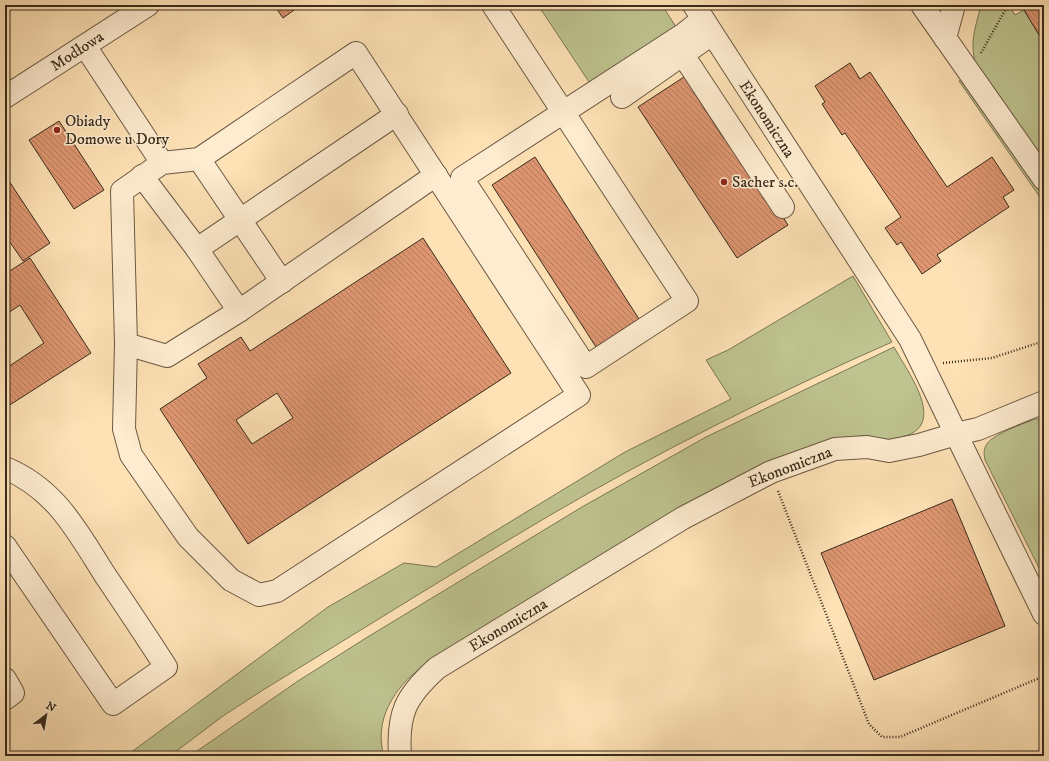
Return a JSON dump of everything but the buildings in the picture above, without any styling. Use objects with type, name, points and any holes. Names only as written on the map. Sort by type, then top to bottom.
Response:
[{"type":"street","name":"Modłowa","points":[[5,97],[148,5]]},
{"type":"street","points":[[493,5],[562,112],[687,301],[586,367],[462,178],[562,112],[684,34],[703,19]]},
{"type":"street","points":[[922,5],[969,74],[1044,178]]},
{"type":"street","points":[[945,38],[954,5]]},
{"type":"street","points":[[622,97],[683,55],[703,19]]},
{"type":"street","name":"Ekonomiczna","points":[[400,756],[400,723],[407,702],[418,685],[437,668],[683,518],[770,472],[835,449],[868,447],[890,451],[919,445],[956,434],[910,339],[703,19]]},
{"type":"street","points":[[85,46],[162,163]]},
{"type":"street","points":[[356,53],[579,395],[277,591],[259,595],[231,580],[188,537],[131,455],[124,429],[126,344],[122,191],[162,163],[199,159],[356,53]]},
{"type":"street","points":[[683,55],[783,207]]},
{"type":"street","points":[[197,249],[397,114]]},
{"type":"street","points":[[199,159],[282,282]]},
{"type":"street","points":[[126,344],[167,356],[239,311],[436,175]]},
{"type":"street","points":[[142,176],[197,249],[239,311]]},
{"type":"street","points":[[1040,404],[978,429],[956,434],[1044,614]]},
{"type":"street","points":[[5,468],[19,474],[45,492],[66,514],[166,667],[113,704],[5,546]]},
{"type":"street","points":[[5,679],[13,693],[5,699]]},
{"type":"path","points":[[969,74],[1008,5]]},
{"type":"path","points":[[923,367],[964,359],[992,358],[1044,341]]},
{"type":"path","points":[[770,472],[869,724],[882,737],[900,737],[1044,676]]},
{"type":"green space","points":[[538,5],[662,5],[676,27],[591,85]]},
{"type":"green space","points":[[981,5],[1009,5],[1015,15],[1024,10],[1044,43],[1044,167],[979,74],[974,55],[973,40]]},
{"type":"green space","points":[[966,77],[1044,187],[1044,203],[959,81]]},
{"type":"green space","points":[[853,276],[892,342],[760,403],[631,470],[547,517],[263,690],[223,716],[170,756],[126,756],[328,607],[404,563],[436,567],[625,452],[731,399],[706,360],[728,350]]},
{"type":"green space","points":[[894,347],[916,385],[923,407],[924,416],[921,425],[914,432],[904,436],[905,441],[862,436],[835,439],[422,667],[403,684],[395,694],[384,717],[381,743],[384,756],[190,756],[298,681],[582,507],[706,437]]},
{"type":"green space","points":[[1035,419],[1044,419],[1044,578],[985,460],[984,454],[984,450],[990,440]]},
{"type":"place","name":"Obiady Domowe u Dory","points":[[57,130]]},
{"type":"place","name":"Sacher s.c.","points":[[724,182]]}]
